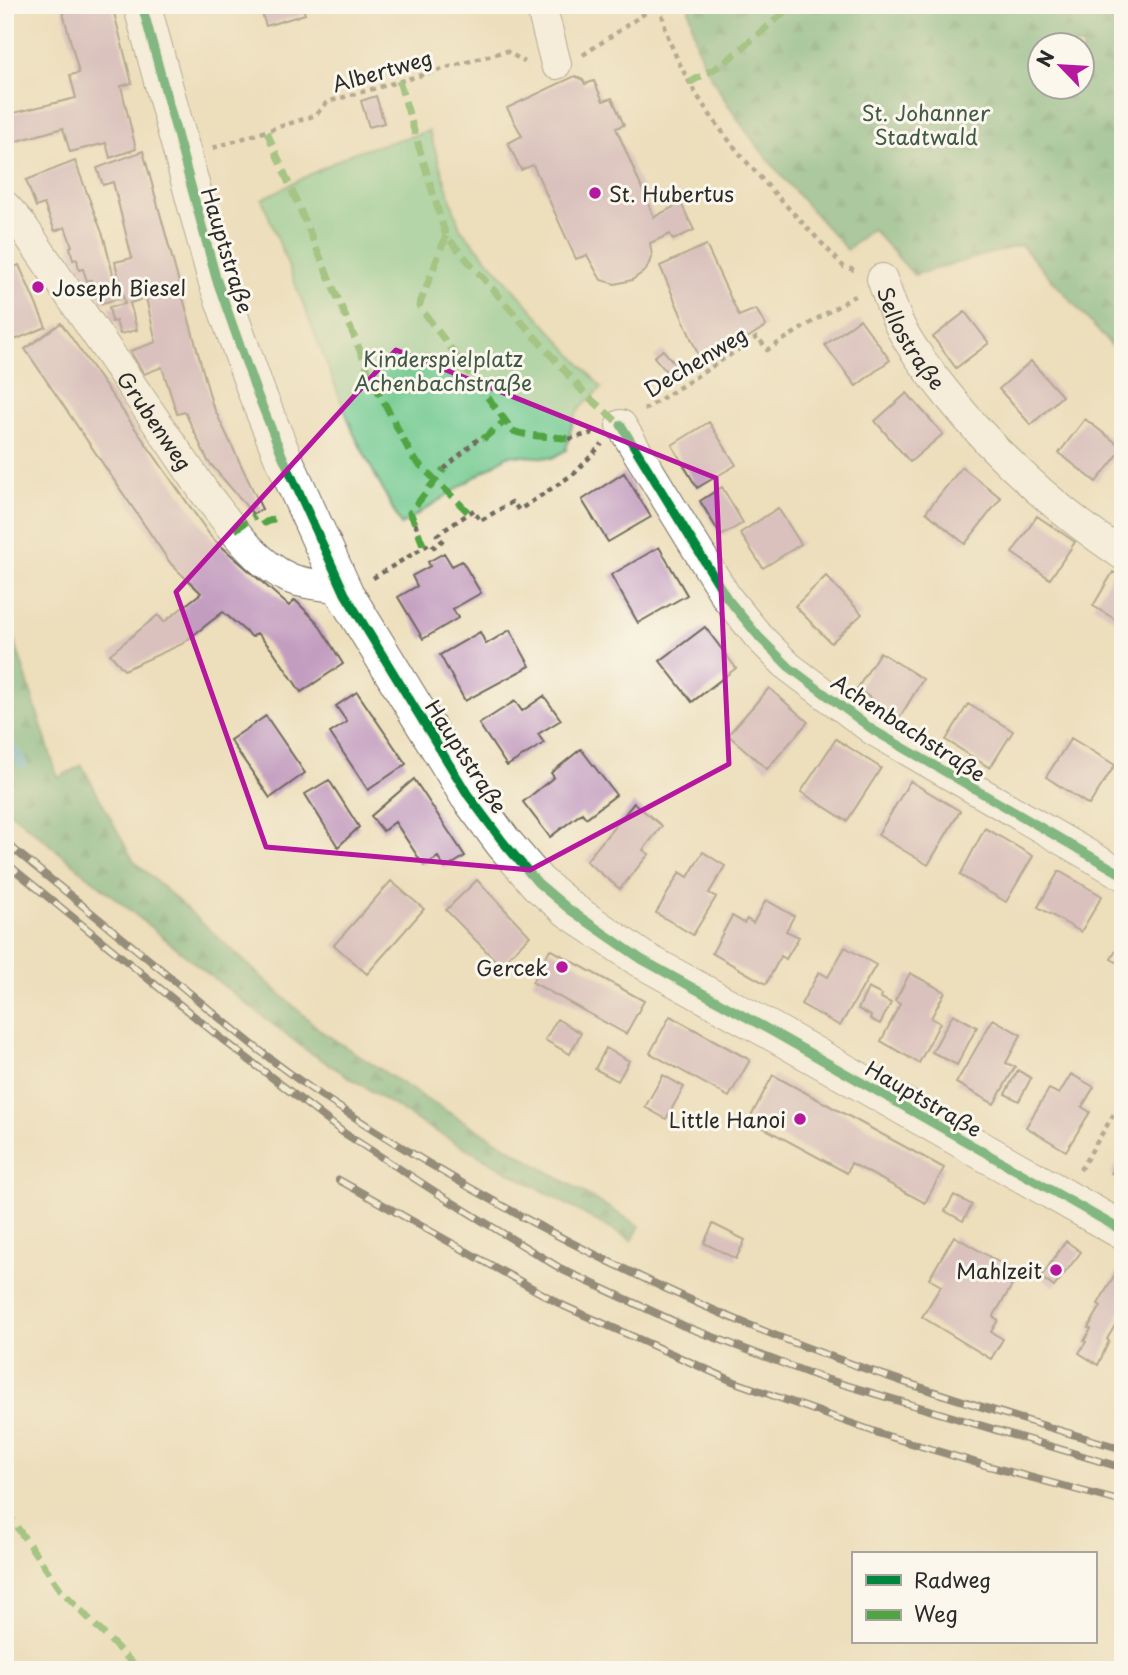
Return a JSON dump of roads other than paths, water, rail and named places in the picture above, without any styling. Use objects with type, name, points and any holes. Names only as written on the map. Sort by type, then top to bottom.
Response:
[{"type":"main road","name":"Hauptstraße","points":[[142,5],[192,198],[220,289],[282,455],[342,588],[468,795],[503,842],[538,883],[570,910],[641,960],[1123,1231]]},
{"type":"street","points":[[541,5],[556,64]]},
{"type":"street","name":"Grubenweg","points":[[5,206],[21,224],[205,494],[235,530],[264,560],[286,577],[342,588]]},
{"type":"street","name":"Sellostraße","points":[[882,279],[901,328],[932,376],[977,432],[1034,487],[1086,530],[1123,555]]},
{"type":"street","name":"Achenbachstraße","points":[[621,425],[727,598],[759,637],[789,667],[873,730],[1123,876]]},
{"type":"waterway","points":[[5,738],[23,764]]},
{"type":"railway","points":[[5,842],[290,1073],[371,1128],[502,1206],[638,1276],[791,1342],[956,1399],[1123,1449]]},
{"type":"railway","points":[[5,862],[222,1039],[344,1133],[563,1270],[684,1326],[819,1377],[1123,1468]]},
{"type":"railway","points":[[339,1180],[564,1306],[735,1382],[881,1434],[1123,1502]]},
{"type":"place","name":"St. Hubertus","points":[[595,193]]},
{"type":"place","name":"Joseph Biesel","points":[[38,287]]},
{"type":"place","name":"Gercek","points":[[562,967]]},
{"type":"place","name":"Little Hanoi","points":[[800,1119]]},
{"type":"place","name":"Mahlzeit","points":[[1056,1270]]},
{"type":"park label","name":"St. Johanner Stadtwald","points":[[926,124]]},
{"type":"park label","name":"Kinderspielplatz Achenbachstraße","points":[[443,370]]}]
